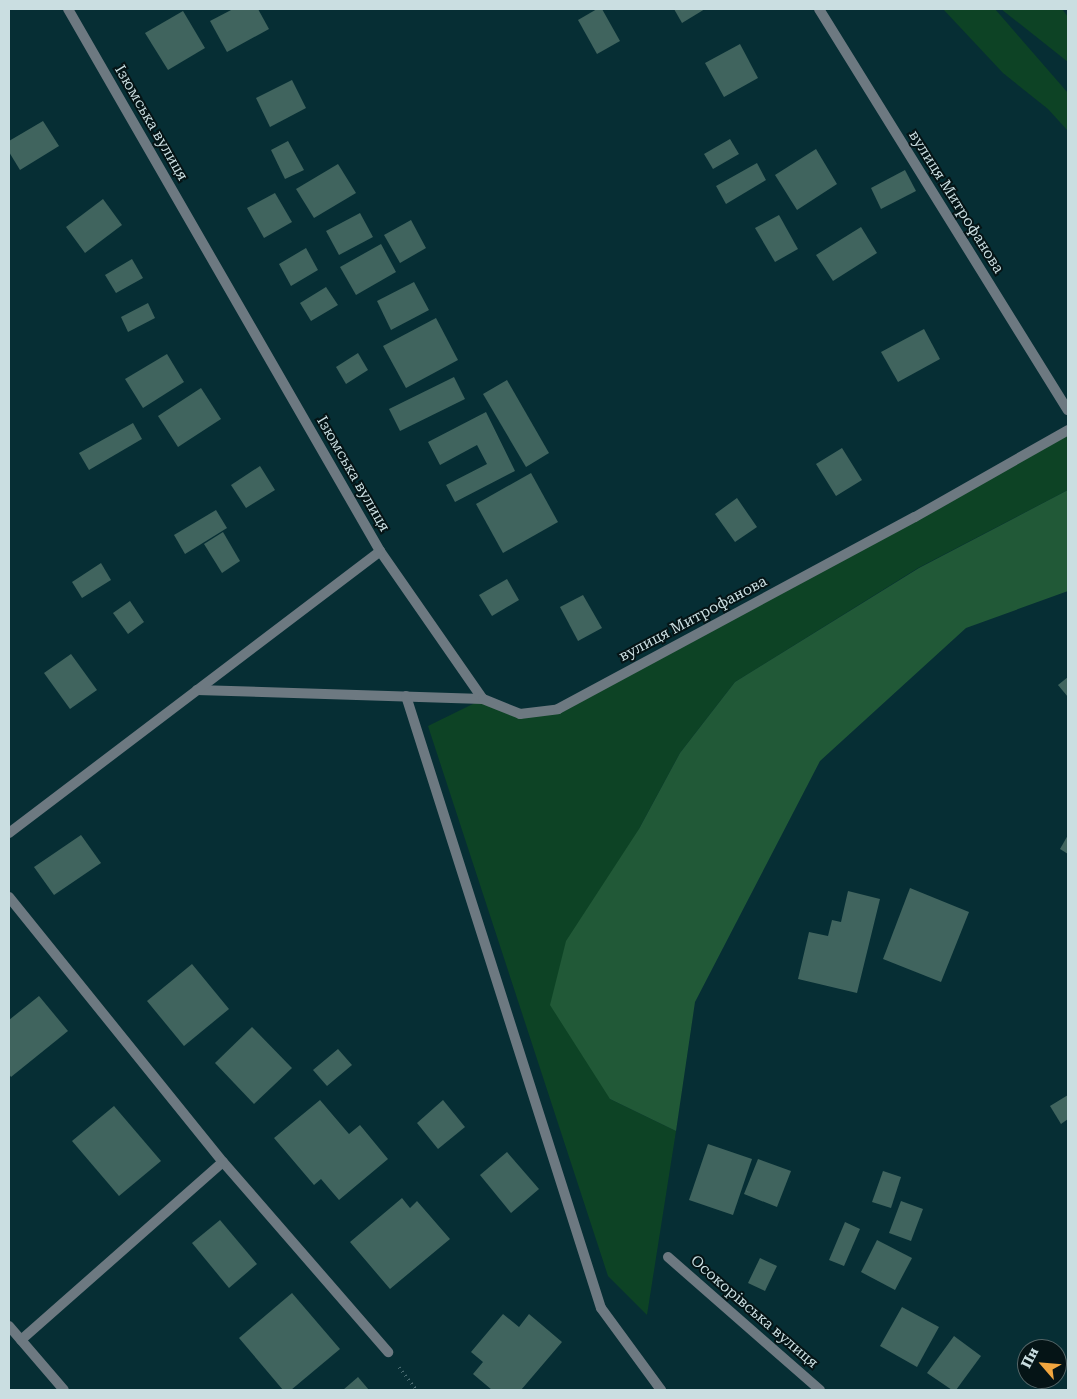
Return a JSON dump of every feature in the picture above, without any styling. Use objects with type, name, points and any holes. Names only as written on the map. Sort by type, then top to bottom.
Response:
[{"type":"street","name":"Ізюмська вулиця","points":[[9,833],[380,551],[68,9]]},
{"type":"street","name":"вулиця Митрофанова","points":[[819,9],[1068,410]]},
{"type":"street","name":"вулиця Митрофанова","points":[[483,699],[520,714],[558,709],[915,517],[1068,430]]},
{"type":"street","points":[[380,551],[483,699]]},
{"type":"street","points":[[197,690],[483,699]]},
{"type":"street","points":[[406,696],[601,1308],[661,1390]]},
{"type":"street","points":[[9,897],[223,1162],[388,1352]]},
{"type":"street","points":[[21,1340],[223,1162]]},
{"type":"street","name":"Осокорівська вулиця","points":[[668,1257],[820,1390]]},
{"type":"street","points":[[9,1326],[64,1390]]},
{"type":"path","points":[[388,1352],[417,1390]]},
{"type":"green space","points":[[943,9],[995,9],[1068,93],[1068,131],[1048,109],[1003,73]]},
{"type":"green space","points":[[1001,9],[1062,9],[1068,17],[1068,62]]},
{"type":"green space","points":[[1068,430],[1068,490],[918,568],[735,682],[680,753],[639,829],[610,1099],[676,1131],[647,1315],[608,1276],[428,726],[483,699],[520,714],[558,709]]},
{"type":"green space","points":[[1068,490],[1068,591],[966,628],[820,761],[695,1002],[676,1131],[610,1099],[550,1005],[566,941],[639,829],[680,753],[735,682],[919,568]]},
{"type":"building","points":[[233,9],[258,9],[269,29],[227,52],[210,21]]},
{"type":"building","points":[[597,9],[602,9],[620,41],[597,54],[578,20]]},
{"type":"building","points":[[674,9],[705,9],[682,23]]},
{"type":"building","points":[[183,11],[205,48],[168,70],[145,33]]},
{"type":"building","points":[[740,44],[758,78],[724,97],[705,63]]},
{"type":"building","points":[[292,80],[306,108],[270,127],[256,98]]},
{"type":"building","points":[[43,121],[59,146],[20,170],[9,152],[9,141]]},
{"type":"building","points":[[730,139],[739,154],[713,169],[704,154]]},
{"type":"building","points":[[288,141],[304,170],[285,179],[271,150]]},
{"type":"building","points":[[816,149],[837,184],[797,210],[775,175]]},
{"type":"building","points":[[757,163],[766,180],[726,204],[716,186]]},
{"type":"building","points":[[338,164],[356,193],[314,218],[296,189]]},
{"type":"building","points":[[905,170],[916,191],[881,209],[871,188]]},
{"type":"building","points":[[275,193],[292,222],[264,238],[247,208]]},
{"type":"building","points":[[103,199],[122,225],[85,253],[66,227]]},
{"type":"building","points":[[360,213],[373,237],[339,255],[326,231]]},
{"type":"building","points":[[779,215],[798,249],[775,262],[755,228]]},
{"type":"building","points":[[411,220],[426,248],[400,263],[384,235]]},
{"type":"building","points":[[861,227],[877,253],[833,281],[816,255]]},
{"type":"building","points":[[381,244],[396,272],[356,295],[340,267]]},
{"type":"building","points":[[306,248],[318,270],[291,286],[279,264]]},
{"type":"building","points":[[132,259],[143,278],[116,293],[105,275]]},
{"type":"building","points":[[414,282],[429,310],[391,330],[377,301]]},
{"type":"building","points":[[326,287],[338,305],[311,321],[300,303]]},
{"type":"building","points":[[148,303],[155,318],[128,332],[121,317]]},
{"type":"building","points":[[436,318],[458,360],[406,388],[383,346]]},
{"type":"building","points":[[924,329],[940,359],[898,382],[881,352]]},
{"type":"building","points":[[358,353],[368,370],[346,384],[336,367]]},
{"type":"building","points":[[167,354],[184,382],[143,408],[125,379]]},
{"type":"building","points":[[454,377],[465,399],[400,431],[389,409]]},
{"type":"building","points":[[507,380],[549,453],[526,467],[483,394]]},
{"type":"building","points":[[201,388],[221,419],[178,447],[158,416]]},
{"type":"building","points":[[486,412],[515,471],[455,502],[446,485],[487,464],[477,445],[440,465],[428,442]]},
{"type":"building","points":[[133,423],[142,439],[89,470],[79,453]]},
{"type":"building","points":[[842,448],[862,480],[836,496],[816,464]]},
{"type":"building","points":[[260,466],[275,490],[246,508],[231,485]]},
{"type":"building","points":[[531,473],[558,522],[503,553],[476,504]]},
{"type":"building","points":[[737,498],[757,527],[735,542],[715,514]]},
{"type":"building","points":[[216,510],[227,528],[185,554],[174,535]]},
{"type":"building","points":[[223,532],[240,561],[222,573],[204,544]]},
{"type":"building","points":[[101,563],[111,580],[82,598],[72,582]]},
{"type":"building","points":[[507,579],[519,600],[492,616],[479,595]]},
{"type":"building","points":[[583,595],[602,628],[578,641],[560,607]]},
{"type":"building","points":[[130,601],[144,622],[128,634],[113,613]]},
{"type":"building","points":[[71,654],[97,690],[70,709],[44,673]]},
{"type":"building","points":[[1068,677],[1068,697],[1058,685]]},
{"type":"building","points":[[81,835],[101,863],[54,895],[34,867]]},
{"type":"building","points":[[1068,835],[1068,854],[1060,849]]},
{"type":"building","points":[[910,888],[969,912],[941,982],[883,959]]},
{"type":"building","points":[[848,891],[880,899],[857,993],[798,979],[809,932],[828,936],[832,920],[841,922]]},
{"type":"building","points":[[192,964],[229,1009],[184,1046],[147,1001]]},
{"type":"building","points":[[39,996],[68,1031],[11,1077],[9,1074],[9,1020]]},
{"type":"building","points":[[252,1027],[292,1068],[254,1104],[215,1063]]},
{"type":"building","points":[[338,1049],[352,1065],[327,1086],[313,1070]]},
{"type":"building","points":[[1068,1095],[1068,1119],[1061,1124],[1050,1106]]},
{"type":"building","points":[[320,1100],[349,1134],[360,1125],[388,1159],[339,1200],[321,1179],[314,1185],[274,1138]]},
{"type":"building","points":[[443,1100],[465,1127],[438,1149],[417,1123]]},
{"type":"building","points":[[114,1106],[161,1161],[119,1196],[72,1141]]},
{"type":"building","points":[[708,1144],[752,1159],[733,1215],[689,1200]]},
{"type":"building","points":[[507,1152],[539,1189],[511,1213],[480,1175]]},
{"type":"building","points":[[758,1159],[791,1171],[777,1207],[744,1194]]},
{"type":"building","points":[[883,1171],[901,1177],[891,1208],[872,1202]]},
{"type":"building","points":[[402,1198],[410,1208],[417,1201],[450,1239],[390,1289],[350,1242]]},
{"type":"building","points":[[901,1201],[923,1209],[911,1241],[889,1233]]},
{"type":"building","points":[[220,1220],[257,1264],[229,1288],[192,1243]]},
{"type":"building","points":[[845,1222],[860,1229],[844,1266],[829,1260]]},
{"type":"building","points":[[877,1240],[912,1258],[895,1290],[861,1272]]},
{"type":"building","points":[[760,1258],[777,1266],[765,1291],[748,1283]]},
{"type":"building","points":[[292,1293],[340,1349],[291,1390],[283,1390],[239,1338]]},
{"type":"building","points":[[902,1307],[939,1327],[917,1367],[880,1346]]},
{"type":"building","points":[[503,1314],[519,1327],[529,1314],[562,1342],[521,1390],[492,1390],[473,1374],[483,1362],[471,1352]]},
{"type":"building","points":[[954,1336],[981,1356],[956,1390],[952,1390],[927,1373]]},
{"type":"building","points":[[358,1377],[369,1390],[343,1390]]}]
